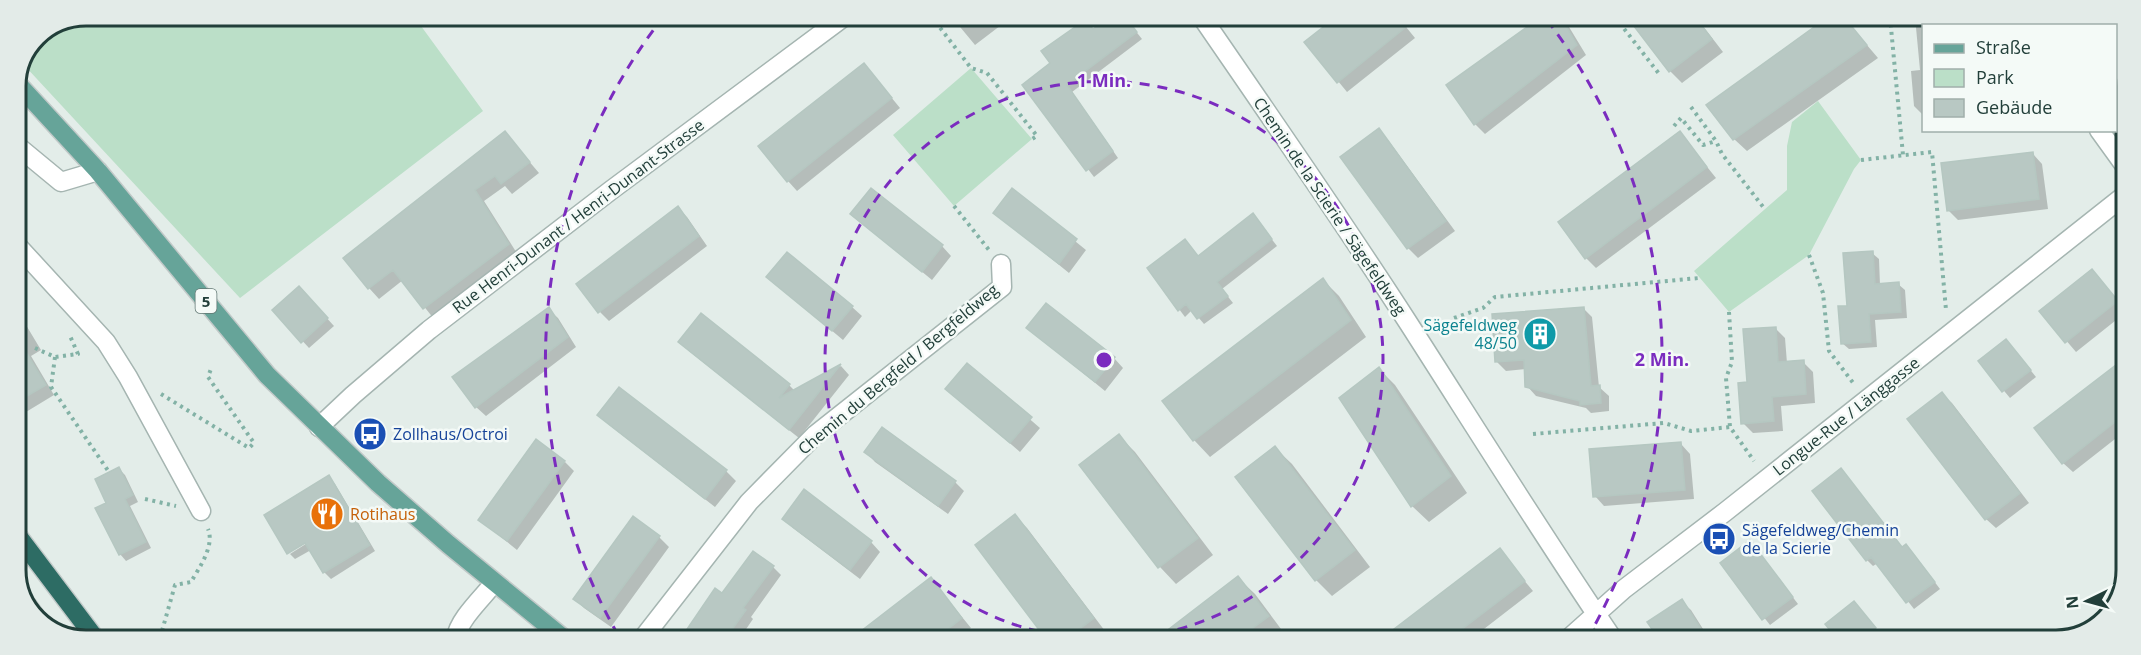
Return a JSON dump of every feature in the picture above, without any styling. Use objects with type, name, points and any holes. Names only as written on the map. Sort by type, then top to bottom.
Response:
[{"type":"highway","points":[[26,546],[90,630]]},
{"type":"main road","name":"5","points":[[26,93],[98,171],[267,375],[378,483],[494,583],[553,630]]},
{"type":"street","name":"Rue Henri-Dunant / Henri-Dunant-Strasse","points":[[319,427],[429,330],[610,191],[832,26]]},
{"type":"street","name":"Chemin de la Scierie / Sägefeldweg","points":[[1208,26],[1409,324],[1572,580],[1607,630]]},
{"type":"street","points":[[2100,132],[2115,152]]},
{"type":"street","points":[[26,153],[61,182],[98,171]]},
{"type":"street","name":"Longue-Rue / Länggasse","points":[[1578,630],[1624,589],[2115,203]]},
{"type":"street","points":[[26,255],[106,342],[128,377],[201,511]]},
{"type":"street","name":"Chemin du Bergfeld / Bergfeldweg","points":[[649,630],[748,502],[815,435],[1002,287],[1001,264]]},
{"type":"street","points":[[458,630],[494,583]]},
{"type":"path","points":[[939,26],[971,68],[987,73],[1037,136],[1032,139]]},
{"type":"path","points":[[1622,26],[1660,75]]},
{"type":"path","points":[[1891,26],[1903,155]]},
{"type":"path","points":[[1691,107],[1716,141],[1722,154],[1764,208]]},
{"type":"path","points":[[1674,126],[1681,118],[1703,145],[1716,141]]},
{"type":"path","points":[[1861,160],[1932,152],[1946,311]]},
{"type":"path","name":"Chemin du Bergfeld / Bergfeldweg","points":[[954,206],[1001,264]]},
{"type":"path","points":[[1809,255],[1823,293],[1829,351],[1854,384]]},
{"type":"path","points":[[1454,318],[1482,308],[1495,297],[1699,278]]},
{"type":"path","points":[[35,348],[56,357],[78,354],[64,322],[76,308]]},
{"type":"path","points":[[1729,312],[1732,362],[1726,378],[1730,427],[1754,461]]},
{"type":"path","points":[[56,357],[51,387],[110,472]]},
{"type":"path","points":[[159,393],[179,403],[249,448],[254,443],[208,377],[212,366]]},
{"type":"path","points":[[1533,434],[1664,423],[1691,431],[1730,427]]},
{"type":"path","points":[[162,630],[175,585],[191,582],[205,557],[210,535],[201,511]]},
{"type":"green space","points":[[86,26],[421,26],[483,111],[240,298],[28,70],[36,52],[43,43],[63,30]]},
{"type":"green space","points":[[971,68],[1032,139],[954,206],[893,135]]},
{"type":"green space","points":[[1818,101],[1861,160],[1854,169],[1809,255],[1729,312],[1694,271],[1787,190],[1787,146],[1792,122]]},
{"type":"building","points":[[1076,26],[1090,26],[1093,29],[1097,26],[1132,26],[1137,32],[1067,85],[1113,151],[1086,171],[1022,85],[1050,63],[1041,51]]},
{"type":"building","points":[[1324,26],[1406,27],[1337,83],[1304,42]]},
{"type":"building","points":[[1528,26],[1566,26],[1577,45],[1474,125],[1446,85]]},
{"type":"building","points":[[1634,26],[1702,26],[1712,39],[1669,72]]},
{"type":"building","points":[[1816,26],[1851,26],[1867,45],[1733,140],[1706,105]]},
{"type":"building","points":[[864,63],[892,98],[787,182],[758,146]]},
{"type":"building","points":[[1379,128],[1446,221],[1407,249],[1340,157]]},
{"type":"building","points":[[505,131],[530,162],[501,184],[495,176],[475,190],[509,244],[423,309],[393,270],[368,289],[343,258]]},
{"type":"building","points":[[1680,131],[1707,167],[1585,259],[1558,222]]},
{"type":"building","points":[[2033,152],[2039,199],[1947,211],[1941,163]]},
{"type":"building","points":[[871,188],[943,245],[922,272],[850,214]]},
{"type":"building","points":[[1012,188],[1077,239],[1059,264],[993,213]]},
{"type":"building","points":[[678,206],[699,236],[598,313],[576,284]]},
{"type":"building","points":[[1253,213],[1272,239],[1217,282],[1228,296],[1197,319],[1186,304],[1178,311],[1147,268],[1185,239],[1198,256]]},
{"type":"building","points":[[1873,251],[1875,284],[1899,282],[1901,312],[1869,314],[1871,342],[1841,344],[1838,306],[1847,306],[1843,253]]},
{"type":"building","points":[[787,252],[853,306],[832,331],[766,277]]},
{"type":"building","points":[[2092,269],[2115,298],[2115,303],[2065,343],[2039,311]]},
{"type":"building","points":[[1323,278],[1351,320],[1193,441],[1162,401]]},
{"type":"building","points":[[299,286],[328,318],[301,343],[272,310]]},
{"type":"building","points":[[1046,303],[1115,357],[1095,382],[1026,328]]},
{"type":"building","points":[[549,307],[568,337],[475,408],[452,377]]},
{"type":"building","name":"Sägefeldweg 48/50","points":[[1584,307],[1591,386],[1600,385],[1601,403],[1580,405],[1580,401],[1525,387],[1524,360],[1495,362],[1492,314]]},
{"type":"building","points":[[701,313],[790,384],[779,398],[841,364],[789,430],[678,342]]},
{"type":"building","points":[[1776,327],[1778,362],[1804,360],[1806,394],[1772,397],[1774,421],[1741,424],[1738,383],[1747,382],[1743,329]]},
{"type":"building","points":[[2006,339],[2031,370],[2002,392],[1978,361]]},
{"type":"building","points":[[26,352],[46,385],[26,397]]},
{"type":"building","points":[[967,363],[1032,417],[1010,443],[945,389]]},
{"type":"building","points":[[2116,365],[2116,422],[2062,464],[2034,428]]},
{"type":"building","points":[[1379,367],[1451,476],[1411,507],[1339,398]]},
{"type":"building","points":[[619,387],[727,470],[705,499],[597,415]]},
{"type":"building","points":[[1942,392],[2020,493],[1985,520],[1907,419]]},
{"type":"building","points":[[882,427],[956,481],[938,506],[864,452]]},
{"type":"building","points":[[1119,434],[1198,538],[1158,568],[1079,465]]},
{"type":"building","points":[[536,439],[565,461],[507,541],[478,520]]},
{"type":"building","points":[[1681,442],[1685,490],[1593,497],[1589,449]]},
{"type":"building","points":[[1275,446],[1355,550],[1315,581],[1235,477]]},
{"type":"building","points":[[119,467],[133,495],[125,499],[146,542],[119,555],[95,508],[106,503],[95,479]]},
{"type":"building","points":[[1841,468],[1902,547],[1906,544],[1935,582],[1906,603],[1871,557],[1866,561],[1812,491]]},
{"type":"building","points":[[329,475],[370,545],[323,573],[305,543],[287,554],[264,515]]},
{"type":"building","points":[[804,489],[872,541],[850,570],[782,519]]},
{"type":"building","points":[[1015,514],[1094,618],[1078,630],[1039,630],[975,545]]},
{"type":"building","points":[[633,516],[660,536],[600,618],[573,599]]},
{"type":"building","points":[[1750,540],[1793,597],[1762,620],[1720,563]]},
{"type":"building","points":[[1500,548],[1525,581],[1461,630],[1393,630]]},
{"type":"building","points":[[753,551],[774,566],[743,608],[746,610],[732,630],[686,630],[715,588],[722,593]]},
{"type":"building","points":[[1238,576],[1269,616],[1250,630],[1168,630]]},
{"type":"building","points":[[931,577],[962,618],[947,630],[862,630]]},
{"type":"building","points":[[1682,599],[1702,630],[1653,630],[1647,622]]},
{"type":"building","points":[[1854,601],[1876,628],[1874,630],[1830,630],[1825,624]]},
{"type":"place","name":"Sägefeldweg 48/50","points":[[1540,334]]},
{"type":"place","name":"Zollhaus/Octroi","points":[[370,434]]},
{"type":"place","name":"Rotihaus","points":[[327,514]]},
{"type":"place","name":"Sägefeldweg/Chemin de la Scierie","points":[[1719,539]]}]
